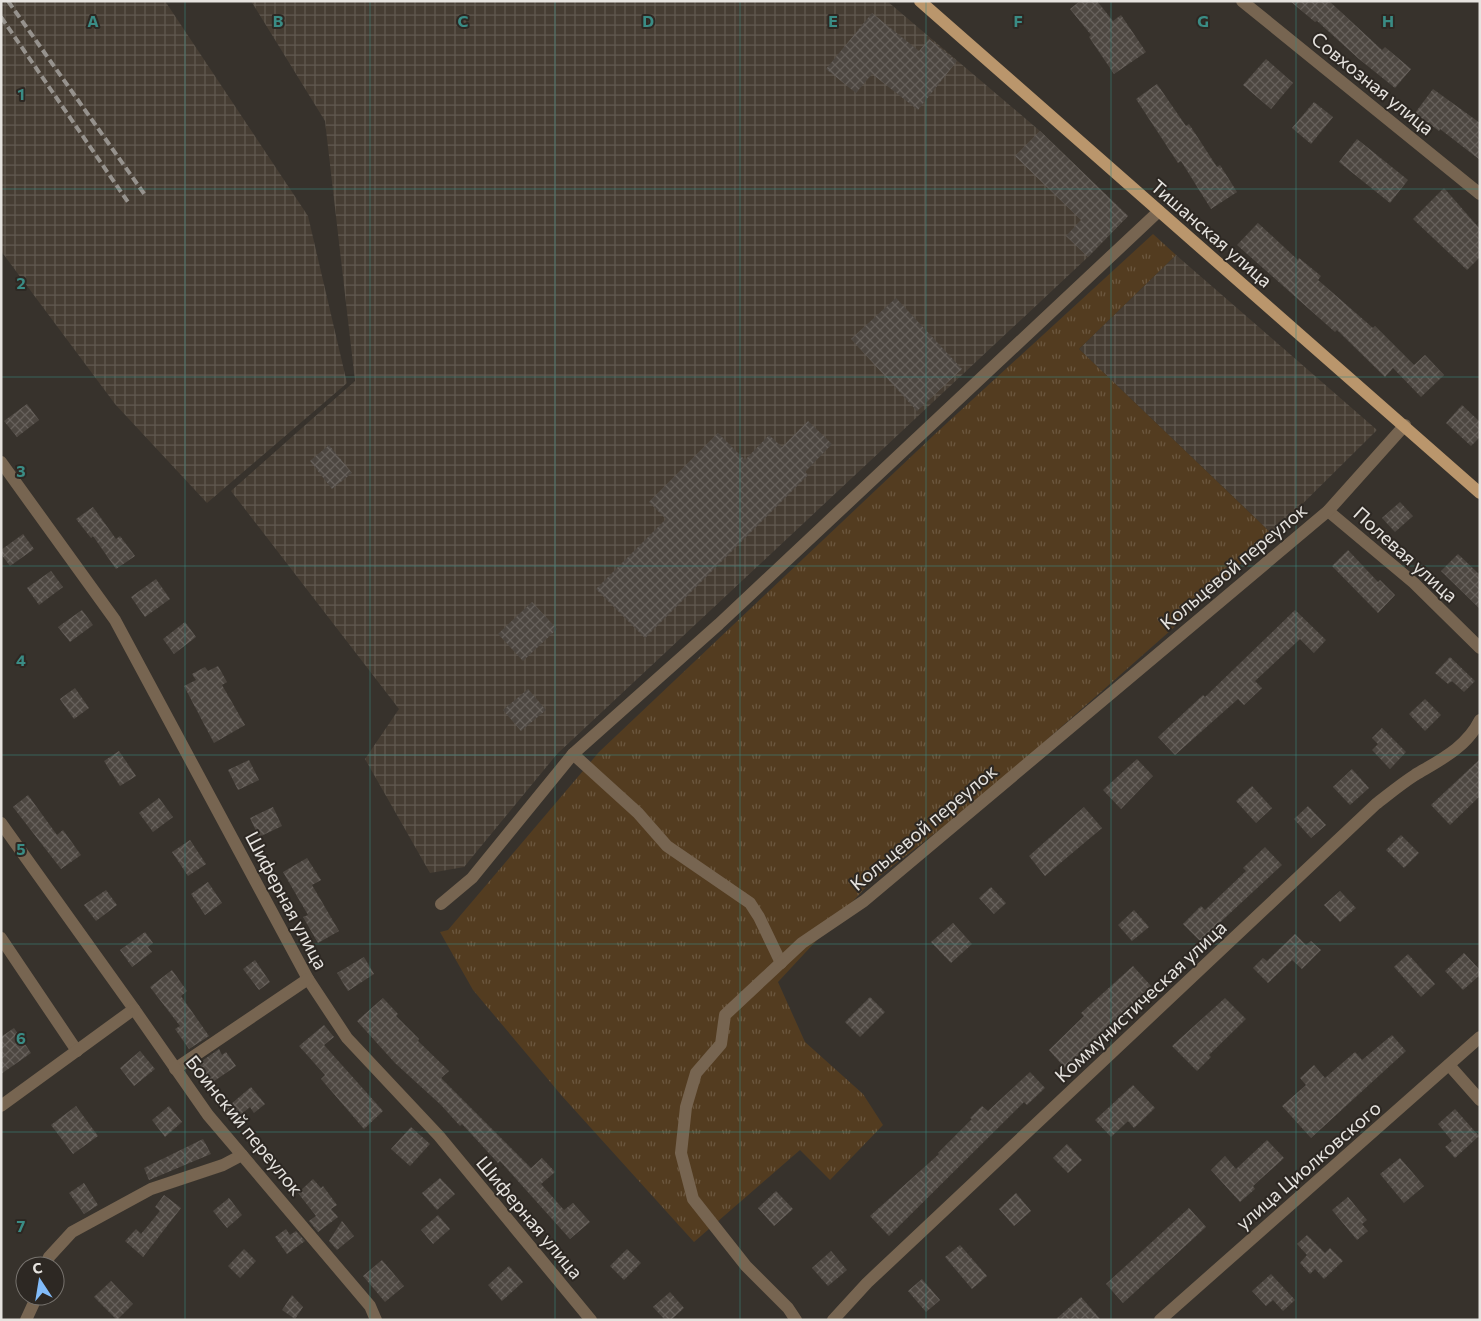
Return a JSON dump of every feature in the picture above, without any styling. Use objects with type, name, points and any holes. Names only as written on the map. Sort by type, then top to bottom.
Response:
[{"type":"main road","name":"Тишанская улица","points":[[920,1],[1405,425],[1480,493]]},
{"type":"street","name":"Совхозная улица","points":[[1242,1],[1480,194]]},
{"type":"street","points":[[441,904],[472,878],[573,754],[719,624],[1158,211]]},
{"type":"street","name":"Кольцевой переулок","points":[[796,1320],[788,1308],[746,1266],[693,1199],[681,1153],[686,1107],[696,1073],[721,1044],[725,1015],[802,943],[864,901],[1328,511],[1405,425]]},
{"type":"street","name":"Шиферная улица","points":[[1,462],[115,620],[308,979],[347,1038],[439,1136],[591,1320]]},
{"type":"street","name":"Полевая улица","points":[[1328,511],[1414,583],[1480,648]]},
{"type":"street","name":"Коммунистическая улица","points":[[833,1320],[867,1283],[1376,804],[1414,776],[1439,763],[1460,747],[1480,720]]},
{"type":"street","points":[[573,754],[638,813],[667,846],[750,903],[759,917],[780,963]]},
{"type":"street","name":"Боинский переулок","points":[[1,824],[208,1115],[370,1306],[376,1320]]},
{"type":"street","points":[[1,938],[77,1051]]},
{"type":"street","points":[[175,1069],[308,979]]},
{"type":"street","points":[[1,1106],[134,1010]]},
{"type":"street","name":"улица Циолковского","points":[[1160,1320],[1480,1037]]},
{"type":"street","points":[[1449,1065],[1480,1100]]},
{"type":"street","points":[[49,1256],[72,1232],[151,1188],[223,1164],[242,1155]]},
{"type":"street","points":[[26,1320],[32,1306]]},
{"type":"shaded area","points":[[1,1],[165,1],[308,216],[347,383],[207,503],[115,404],[1,251]]},
{"type":"shaded area","points":[[251,1],[887,1],[1040,131],[1128,216],[1088,257],[557,754],[464,867],[430,873],[365,759],[399,709],[231,491],[355,381],[325,121]]},
{"type":"shaded area","points":[[1176,255],[1377,430],[1272,534],[1079,349]]},
{"type":"green space","points":[[1153,234],[1176,255],[1079,349],[1272,534],[1179,623],[982,797],[868,885],[778,982],[805,1042],[863,1094],[883,1125],[830,1180],[800,1150],[694,1242],[562,1096],[473,990],[440,932],[448,930],[599,752],[935,434]]},
{"type":"building","points":[[1080,1],[1097,1],[1113,21],[1121,15],[1146,52],[1114,74],[1089,37],[1091,35],[1070,9]]},
{"type":"building","points":[[1290,1],[1329,1],[1382,50],[1385,47],[1411,69],[1395,88],[1317,21],[1315,22]]},
{"type":"building","points":[[872,13],[919,51],[929,39],[957,61],[918,110],[872,74],[856,93],[826,69]]},
{"type":"building","points":[[1266,59],[1293,83],[1271,109],[1243,85]]},
{"type":"building","points":[[1157,84],[1186,126],[1189,124],[1217,167],[1220,165],[1237,192],[1211,209],[1181,161],[1178,163],[1136,99]]},
{"type":"building","points":[[1433,89],[1480,123],[1480,160],[1440,129],[1439,131],[1415,113]]},
{"type":"building","points":[[1314,102],[1333,117],[1311,144],[1292,128]]},
{"type":"building","points":[[1040,131],[1128,216],[1088,257],[1066,236],[1081,220],[1015,156]]},
{"type":"building","points":[[1357,139],[1408,180],[1390,203],[1339,162]]},
{"type":"building","points":[[1444,188],[1480,229],[1480,257],[1467,270],[1413,219]]},
{"type":"building","points":[[1258,223],[1298,260],[1299,258],[1321,276],[1318,280],[1373,328],[1375,326],[1414,365],[1425,355],[1444,375],[1421,397],[1393,368],[1385,377],[1337,330],[1335,332],[1237,245]]},
{"type":"building","points":[[896,298],[962,369],[917,411],[851,339]]},
{"type":"building","points":[[27,404],[39,420],[17,437],[4,421]]},
{"type":"building","points":[[1462,405],[1480,422],[1480,437],[1471,446],[1446,423]]},
{"type":"building","points":[[808,421],[832,444],[805,472],[808,475],[645,638],[596,589],[666,519],[649,502],[718,433],[745,460],[769,435],[782,447]]},
{"type":"building","points":[[329,445],[352,473],[332,489],[310,461]]},
{"type":"building","points":[[1400,502],[1413,516],[1395,532],[1382,518]]},
{"type":"building","points":[[93,507],[116,539],[120,536],[135,556],[116,569],[93,536],[91,538],[76,519]]},
{"type":"building","points":[[23,534],[34,549],[10,566],[1,554],[1,550]]},
{"type":"building","points":[[1348,550],[1378,582],[1380,580],[1395,595],[1378,613],[1332,566]]},
{"type":"building","points":[[1458,554],[1480,575],[1480,609],[1441,571]]},
{"type":"building","points":[[51,571],[63,587],[39,605],[27,588]]},
{"type":"building","points":[[156,579],[170,599],[145,617],[131,597]]},
{"type":"building","points":[[532,602],[557,629],[523,661],[498,634]]},
{"type":"building","points":[[82,610],[93,625],[70,642],[58,627]]},
{"type":"building","points":[[1295,610],[1326,640],[1314,653],[1300,639],[1255,681],[1262,688],[1244,705],[1238,699],[1175,755],[1158,737],[1203,695],[1205,697]]},
{"type":"building","points":[[185,622],[196,637],[174,654],[163,639]]},
{"type":"building","points":[[1450,657],[1475,681],[1464,692],[1452,681],[1448,684],[1435,673]]},
{"type":"building","points":[[218,666],[227,682],[222,685],[245,725],[214,743],[184,686],[196,680],[192,674],[205,667],[208,671]]},
{"type":"building","points":[[75,688],[89,708],[74,719],[60,699]]},
{"type":"building","points":[[528,689],[546,710],[521,731],[503,710]]},
{"type":"building","points":[[1425,699],[1441,715],[1425,731],[1409,714]]},
{"type":"building","points":[[1382,728],[1406,752],[1390,769],[1372,750],[1378,744],[1372,738]]},
{"type":"building","points":[[119,751],[136,776],[120,786],[104,761]]},
{"type":"building","points":[[1137,759],[1153,776],[1121,809],[1103,790]]},
{"type":"building","points":[[1480,759],[1480,796],[1450,825],[1431,805]]},
{"type":"building","points":[[249,760],[259,780],[238,790],[228,770]]},
{"type":"building","points":[[1352,769],[1369,788],[1350,805],[1333,787]]},
{"type":"building","points":[[1252,786],[1272,808],[1256,823],[1236,801]]},
{"type":"building","points":[[28,795],[57,835],[63,830],[81,855],[61,869],[13,807]]},
{"type":"building","points":[[159,798],[173,817],[153,832],[139,813]]},
{"type":"building","points":[[1308,806],[1326,825],[1311,838],[1294,819]]},
{"type":"building","points":[[273,807],[282,826],[259,837],[250,818]]},
{"type":"building","points":[[1084,807],[1102,828],[1045,876],[1029,856]]},
{"type":"building","points":[[1401,835],[1419,853],[1404,868],[1386,850]]},
{"type":"building","points":[[190,840],[206,864],[188,876],[172,852]]},
{"type":"building","points":[[1265,847],[1282,865],[1200,941],[1183,924],[1201,906],[1205,910],[1246,871],[1243,868]]},
{"type":"building","points":[[307,858],[321,880],[312,885],[339,931],[318,943],[303,917],[308,915],[283,872]]},
{"type":"building","points":[[208,882],[222,903],[205,915],[191,894]]},
{"type":"building","points":[[991,887],[1006,903],[994,914],[979,898]]},
{"type":"building","points":[[106,890],[117,905],[96,921],[84,905]]},
{"type":"building","points":[[1340,891],[1356,908],[1340,922],[1324,905]]},
{"type":"building","points":[[1134,910],[1149,927],[1132,941],[1118,925]]},
{"type":"building","points":[[953,923],[972,944],[951,963],[931,942]]},
{"type":"building","points":[[145,932],[153,943],[148,947],[152,952],[132,967],[120,950]]},
{"type":"building","points":[[1295,934],[1306,945],[1311,941],[1321,950],[1302,969],[1292,960],[1268,983],[1253,968],[1263,958],[1267,961]]},
{"type":"building","points":[[1464,953],[1480,970],[1480,975],[1463,990],[1445,971]]},
{"type":"building","points":[[1408,954],[1435,984],[1421,997],[1394,967]]},
{"type":"building","points":[[364,957],[374,974],[348,991],[337,973]]},
{"type":"building","points":[[255,960],[270,982],[259,990],[243,969]]},
{"type":"building","points":[[1133,966],[1151,986],[1065,1068],[1049,1050],[1084,1016],[1081,1013]]},
{"type":"building","points":[[172,970],[187,991],[181,996],[209,1036],[189,1049],[175,1029],[180,1026],[150,987]]},
{"type":"building","points":[[870,997],[885,1012],[860,1037],[845,1022]]},
{"type":"building","points":[[383,998],[398,1014],[396,1016],[419,1039],[418,1041],[449,1071],[441,1078],[531,1168],[542,1158],[555,1172],[541,1184],[564,1210],[573,1203],[590,1222],[570,1239],[500,1161],[498,1163],[462,1124],[460,1126],[441,1105],[395,1063],[357,1021]]},
{"type":"building","points":[[1225,998],[1246,1019],[1209,1055],[1211,1057],[1197,1071],[1172,1046]]},
{"type":"building","points":[[324,1025],[334,1037],[324,1045],[383,1111],[364,1129],[321,1079],[325,1075],[299,1046]]},
{"type":"building","points":[[14,1028],[31,1053],[1,1074],[1,1037]]},
{"type":"building","points":[[1392,1035],[1406,1051],[1311,1138],[1282,1106],[1306,1085],[1300,1078],[1314,1065],[1325,1078],[1355,1052],[1362,1060]]},
{"type":"building","points":[[219,1049],[222,1055],[226,1052],[236,1066],[210,1084],[199,1063]]},
{"type":"building","points":[[140,1051],[155,1069],[134,1086],[120,1068]]},
{"type":"building","points":[[1030,1072],[1045,1088],[1027,1105],[1024,1102],[889,1236],[870,1216],[939,1154],[982,1106],[988,1111]]},
{"type":"building","points":[[1133,1085],[1155,1108],[1134,1128],[1128,1121],[1111,1137],[1095,1120]]},
{"type":"building","points":[[251,1087],[265,1104],[254,1113],[250,1107],[233,1121],[224,1110]]},
{"type":"building","points":[[76,1106],[98,1136],[73,1154],[51,1125]]},
{"type":"building","points":[[169,1106],[182,1122],[165,1137],[152,1120]]},
{"type":"building","points":[[1455,1109],[1479,1136],[1455,1158],[1445,1147],[1452,1141],[1438,1124]]},
{"type":"building","points":[[411,1127],[430,1144],[410,1166],[391,1149]]},
{"type":"building","points":[[203,1139],[211,1154],[149,1180],[144,1168]]},
{"type":"building","points":[[1267,1140],[1284,1158],[1253,1186],[1255,1189],[1240,1202],[1211,1170],[1225,1156],[1236,1169]]},
{"type":"building","points":[[1067,1144],[1082,1160],[1068,1173],[1053,1158]]},
{"type":"building","points":[[1400,1158],[1424,1186],[1404,1203],[1380,1174]]},
{"type":"building","points":[[440,1178],[455,1194],[437,1210],[422,1193]]},
{"type":"building","points":[[313,1179],[321,1188],[323,1186],[337,1205],[331,1209],[338,1217],[318,1232],[309,1221],[316,1216],[298,1193]]},
{"type":"building","points":[[84,1183],[98,1205],[84,1214],[69,1193]]},
{"type":"building","points":[[776,1191],[793,1209],[774,1226],[758,1208]]},
{"type":"building","points":[[1016,1193],[1031,1211],[1014,1226],[999,1209]]},
{"type":"building","points":[[164,1195],[181,1208],[143,1257],[125,1241],[136,1229],[141,1234],[160,1211],[155,1207]]},
{"type":"building","points":[[1348,1197],[1367,1220],[1362,1224],[1368,1231],[1357,1240],[1332,1210]]},
{"type":"building","points":[[229,1198],[242,1215],[227,1228],[213,1211]]},
{"type":"building","points":[[1189,1208],[1206,1227],[1123,1303],[1106,1284]]},
{"type":"building","points":[[438,1215],[450,1229],[433,1244],[421,1230]]},
{"type":"building","points":[[342,1221],[354,1236],[337,1250],[329,1241]]},
{"type":"building","points":[[286,1229],[290,1235],[296,1231],[305,1241],[287,1254],[275,1237]]},
{"type":"building","points":[[1307,1235],[1325,1253],[1330,1248],[1343,1261],[1324,1279],[1315,1269],[1310,1274],[1300,1263],[1307,1255],[1297,1244]]},
{"type":"building","points":[[960,1245],[987,1276],[972,1289],[945,1257]]},
{"type":"building","points":[[244,1249],[256,1261],[240,1278],[228,1266]]},
{"type":"building","points":[[627,1249],[641,1263],[624,1280],[610,1266]]},
{"type":"building","points":[[831,1251],[847,1270],[828,1286],[812,1268]]},
{"type":"building","points":[[382,1260],[404,1286],[385,1302],[363,1276]]},
{"type":"building","points":[[509,1266],[523,1282],[502,1301],[488,1285]]},
{"type":"building","points":[[1271,1274],[1295,1300],[1283,1311],[1273,1300],[1266,1306],[1252,1291]]},
{"type":"building","points":[[922,1279],[940,1300],[926,1312],[908,1291]]},
{"type":"building","points":[[111,1281],[133,1304],[117,1320],[94,1297]]},
{"type":"building","points":[[670,1292],[684,1308],[671,1320],[665,1320],[653,1307]]},
{"type":"building","points":[[292,1295],[303,1307],[295,1319],[282,1310]]},
{"type":"building","points":[[1081,1297],[1101,1320],[1055,1320]]},
{"type":"railway","points":[[8,1],[145,195]]},
{"type":"railway","points":[[1,17],[130,205]]}]
